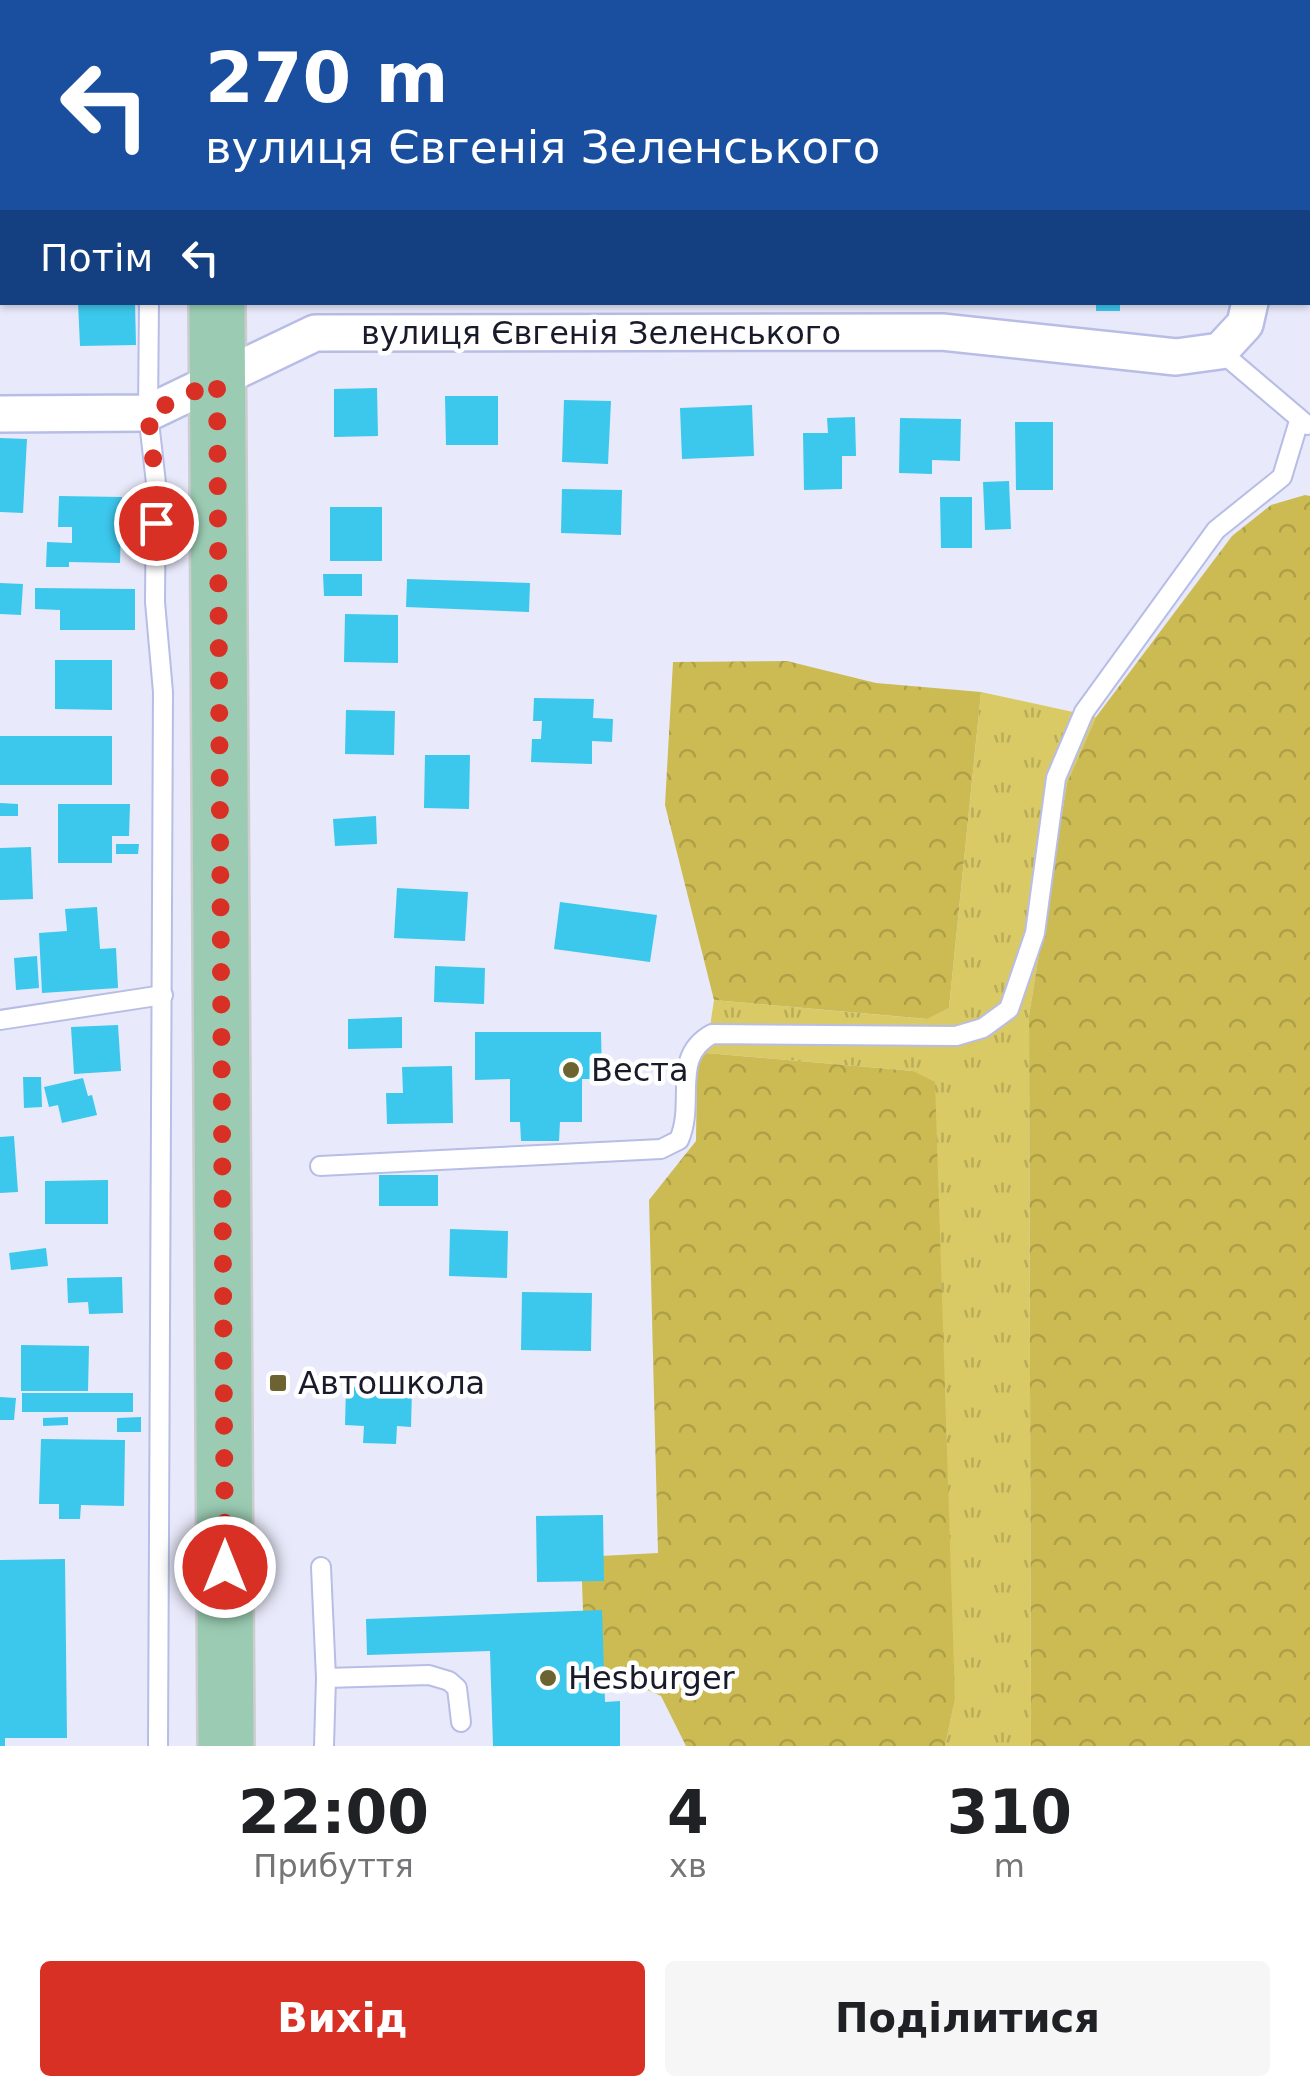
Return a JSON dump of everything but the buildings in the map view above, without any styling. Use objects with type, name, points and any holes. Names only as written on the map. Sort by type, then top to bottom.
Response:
[{"type":"main road","points":[[217,305],[229,1742]]},
{"type":"street","points":[[1220,351],[1245,324],[1249,305]]},
{"type":"street","name":"вулиця Євгенія Зеленського","points":[[0,414],[148,413],[315,333],[941,317],[1176,356],[1220,351]]},
{"type":"lane","points":[[149,305],[148,413],[156,484],[156,602],[164,692],[158,1746]]},
{"type":"lane","points":[[320,1166],[661,1149],[680,1140],[687,1123],[688,1057],[697,1042],[712,1034],[956,1036],[983,1028],[1009,1009],[1035,933],[1056,778],[1084,712],[1216,530],[1282,477],[1305,424],[1220,351]]},
{"type":"lane","points":[[0,1020],[162,995]]},
{"type":"lane","points":[[322,1567],[324,1746]]},
{"type":"lane","points":[[326,1678],[440,1677],[457,1688],[462,1722]]},
{"type":"green space","points":[[1310,496],[1310,1746],[1031,1746],[1029,1015],[1067,783],[1096,717],[1232,536],[1271,505]]},
{"type":"green space","points":[[787,661],[876,683],[981,692],[949,1008],[927,1019],[714,1000],[665,805],[673,662]]},
{"type":"green space","points":[[981,692],[1096,717],[1067,783],[1029,1015],[1031,1746],[945,1746],[955,1698],[913,1071],[706,1053],[714,1000],[926,1019],[949,1008]]},
{"type":"green space","points":[[706,1053],[913,1071],[935,1082],[955,1699],[945,1746],[686,1746],[661,1696],[585,1663],[581,1557],[658,1553],[649,1200],[696,1141],[697,1063]]},
{"type":"place","name":"Веста","points":[[571,1070]]},
{"type":"place","name":"Автошкола","points":[[278,1383]]},
{"type":"place","name":"Hesburger","points":[[548,1678]]},
{"type":"route","points":[[156,523],[148,413],[217,381],[225,1567]]}]
